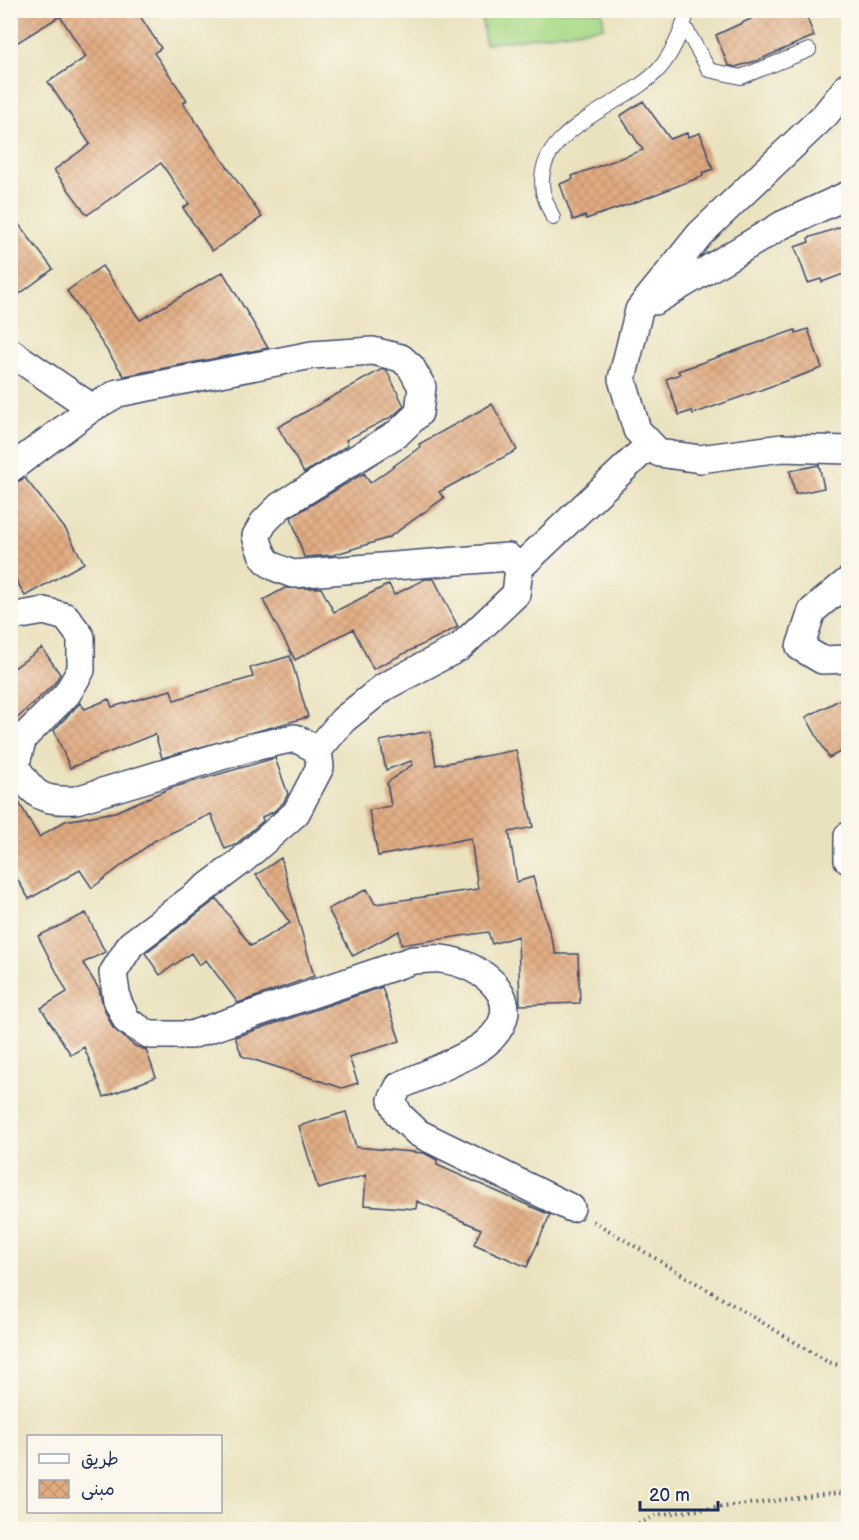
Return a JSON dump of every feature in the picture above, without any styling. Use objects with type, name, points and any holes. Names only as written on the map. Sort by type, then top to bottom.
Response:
[{"type":"street","points":[[849,86],[825,115],[700,234],[639,310],[622,379],[637,430],[659,453],[700,459],[782,448],[849,450]]},
{"type":"street","points":[[639,310],[782,225],[849,195]]},
{"type":"street","points":[[10,469],[92,408],[118,393],[312,355],[373,351],[401,358],[411,367],[422,387],[419,413],[398,433],[280,506],[264,522],[256,536],[261,554],[269,566],[293,574],[508,557],[519,568]]},
{"type":"street","points":[[10,352],[92,408]]},
{"type":"street","points":[[572,1208],[418,1133],[399,1115],[392,1100],[399,1086],[485,1044],[503,1024],[505,1004],[494,982],[472,968],[441,959],[413,960],[191,1035],[150,1035],[127,1021],[117,1000],[113,973],[131,944],[239,863],[296,813],[320,768],[318,750],[343,720],[384,687],[460,647],[495,616],[516,594],[519,568],[650,444]]},
{"type":"street","points":[[849,581],[812,611],[800,647],[822,660],[849,659]]},
{"type":"street","points":[[10,616],[44,611],[66,616],[81,637],[81,670],[67,694],[23,738],[15,766],[31,791],[55,801],[76,800],[248,748],[295,738],[318,750]]},
{"type":"street","points":[[849,836],[846,858],[849,860]]},
{"type":"lane","points":[[686,17],[709,70],[719,73],[741,77],[810,50]]},
{"type":"lane","points":[[553,218],[543,191],[544,173],[556,142],[577,125],[631,93],[659,69],[675,48],[686,17]]},
{"type":"path","points":[[572,1208],[828,1362],[849,1368]]},
{"type":"path","points":[[628,1530],[656,1515],[849,1492]]},
{"type":"green space","points":[[481,11],[602,11],[604,27],[485,44]]},
{"type":"building","points":[[10,10],[136,10],[161,48],[154,53],[187,100],[183,103],[262,217],[212,251],[183,208],[189,204],[161,163],[87,215],[54,170],[90,144],[48,82],[86,57],[60,16],[10,47]]},
{"type":"building","points":[[770,10],[804,10],[814,36],[756,61],[735,67],[728,65],[716,35]]},
{"type":"building","points":[[643,101],[670,139],[687,133],[688,137],[700,133],[713,169],[702,173],[703,176],[633,203],[586,219],[585,216],[573,220],[560,184],[573,179],[572,176],[643,150],[620,116]]},
{"type":"building","points":[[10,213],[53,269],[10,301]]},
{"type":"building","points":[[849,224],[849,272],[822,282],[821,279],[808,283],[795,247],[809,242],[808,238]]},
{"type":"building","points":[[102,266],[140,320],[223,272],[268,348],[124,376],[67,291]]},
{"type":"building","points":[[808,329],[822,368],[693,414],[692,411],[679,415],[666,379],[680,374],[678,371],[795,330],[796,333]]},
{"type":"building","points":[[382,369],[387,371],[404,406],[393,416],[346,440],[348,445],[304,473],[278,427]]},
{"type":"building","points":[[492,404],[517,450],[439,492],[444,498],[388,538],[333,555],[304,557],[291,517],[364,473],[370,483],[420,447],[419,444]]},
{"type":"building","points":[[819,465],[824,488],[795,494],[790,471]]},
{"type":"building","points":[[25,478],[66,530],[84,563],[25,596],[10,569],[10,485]]},
{"type":"building","points":[[425,579],[434,579],[458,627],[373,669],[353,629],[295,660],[263,600],[285,588],[321,588],[334,612],[389,584],[394,595]]},
{"type":"building","points":[[42,648],[60,674],[54,684],[10,725],[10,671]]},
{"type":"building","points":[[290,656],[308,717],[162,758],[155,734],[70,768],[54,730],[80,703],[85,709],[109,699],[112,707],[171,690],[174,700],[253,677],[250,668]]},
{"type":"building","points":[[849,695],[849,747],[829,758],[806,717]]},
{"type":"building","points":[[430,731],[436,765],[516,750],[533,827],[509,832],[517,882],[533,877],[556,954],[578,954],[580,1003],[520,1005],[518,936],[492,944],[488,932],[401,945],[399,931],[353,956],[328,909],[367,889],[375,904],[478,889],[471,838],[378,856],[369,810],[391,806],[387,783],[413,764],[411,761],[386,770],[380,741]]},
{"type":"building","points":[[275,758],[288,794],[283,803],[273,812],[262,817],[263,821],[235,845],[225,849],[211,814],[154,841],[92,888],[80,870],[29,899],[10,867],[10,787],[39,837],[65,821],[115,812],[171,788]]},
{"type":"building","points":[[281,858],[314,976],[238,1003],[206,960],[199,965],[191,953],[160,975],[145,953],[217,899],[251,946],[290,923],[256,875]]},
{"type":"building","points":[[86,913],[105,952],[83,963],[99,989],[103,1006],[113,1028],[135,1046],[146,1050],[156,1077],[104,1097],[84,1047],[71,1055],[41,1008],[67,992],[38,936]]},
{"type":"building","points":[[382,987],[400,1041],[349,1057],[358,1083],[342,1088],[242,1056],[235,1037]]},
{"type":"building","points":[[346,1112],[356,1147],[424,1153],[437,1160],[437,1165],[550,1215],[527,1267],[474,1244],[481,1229],[417,1201],[416,1209],[364,1205],[366,1175],[318,1189],[299,1126]]}]
